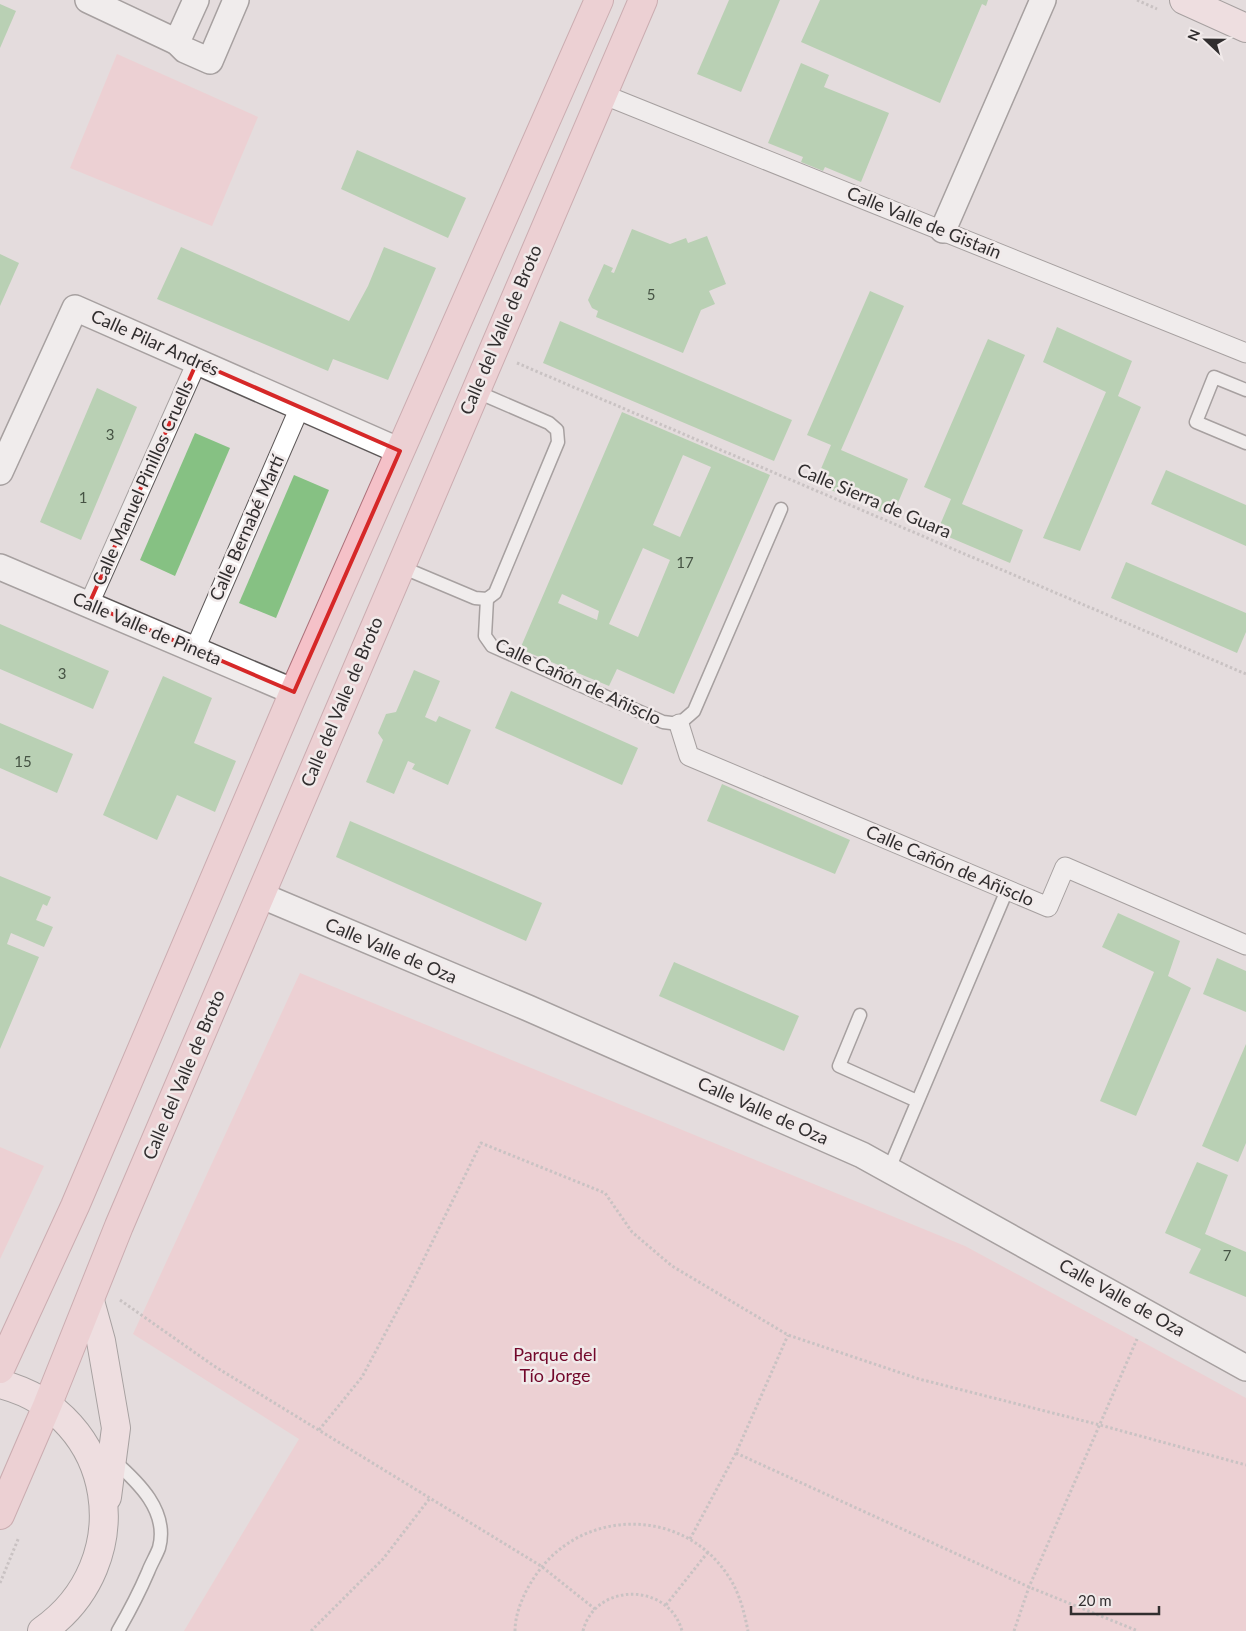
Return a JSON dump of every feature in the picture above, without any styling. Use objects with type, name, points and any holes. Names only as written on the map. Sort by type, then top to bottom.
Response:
[{"type":"main road","points":[[0,1369],[75,1206],[294,692],[599,0]]},
{"type":"main road","name":"Calle del Valle de Broto","points":[[0,1515],[47,1406],[119,1226],[399,566],[643,0]]},
{"type":"main road","points":[[1184,0],[1246,28]]},
{"type":"main road","points":[[42,1631],[69,1609],[90,1578],[102,1543],[105,1506],[114,1461],[116,1428],[101,1341],[90,1301]]},
{"type":"main road","points":[[0,1384],[25,1392],[47,1406],[67,1423],[84,1443],[101,1484],[105,1506]]},
{"type":"street","points":[[88,0],[177,42],[185,50],[210,61],[236,0]]},
{"type":"street","points":[[177,42],[196,0]]},
{"type":"street","points":[[943,230],[1043,0]]},
{"type":"street","name":"Calle Valle de Gistaín","points":[[602,94],[1246,353]]},
{"type":"street","name":"Calle Pilar Andrés","points":[[0,472],[75,308],[400,452]]},
{"type":"street","name":"Calle Manuel Pinillos Cruells","points":[[89,604],[197,362]]},
{"type":"street","name":"Calle Bernabé Martí","points":[[194,650],[300,408]]},
{"type":"street","name":"Calle Valle de Pineta","points":[[0,567],[294,692]]},
{"type":"street","name":"Calle Cañón de Añisclo","points":[[679,724],[689,756],[1048,907],[1064,867],[1246,945]]},
{"type":"street","name":"Calle Valle de Oza","points":[[260,895],[562,1023],[801,1128],[889,1169],[1246,1368]]},
{"type":"lane","points":[[1246,390],[1214,377],[1196,422],[1246,443]]},
{"type":"lane","points":[[399,566],[475,598],[487,600],[495,593],[558,442],[557,430],[549,423],[475,390]]},
{"type":"lane","name":"Calle Cañón de Añisclo","points":[[487,600],[485,636],[492,646],[662,722],[679,724],[694,711],[781,509]]},
{"type":"lane","points":[[889,1169],[1007,890]]},
{"type":"lane","points":[[860,1015],[838,1066],[917,1101]]},
{"type":"lane","points":[[84,1443],[114,1461],[130,1476],[151,1501],[158,1514],[161,1529],[159,1547],[137,1596],[118,1631]]},
{"type":"path","name":"Calle Sierra de Guara","points":[[491,352],[1246,674]]},
{"type":"path","points":[[319,1430],[362,1377],[411,1285],[481,1143],[605,1193],[632,1232],[672,1266],[788,1335],[919,1379],[1100,1425],[1246,1465]]},
{"type":"path","points":[[117,1298],[214,1366],[541,1566],[595,1609]]},
{"type":"path","points":[[1014,1631],[1029,1587],[1148,1313]]},
{"type":"path","points":[[690,1539],[736,1453],[788,1335]]},
{"type":"path","points":[[736,1453],[1029,1587],[1138,1631]]},
{"type":"path","points":[[311,1631],[383,1560],[430,1498]]},
{"type":"path","points":[[515,1631],[524,1594],[541,1566],[565,1544],[595,1529],[627,1523],[659,1527],[690,1539],[708,1552],[728,1574],[742,1601],[748,1631]]},
{"type":"path","points":[[666,1606],[708,1552]]},
{"type":"path","points":[[583,1631],[585,1623],[595,1609],[608,1600],[629,1594],[652,1597],[666,1606],[675,1616],[682,1631]]},
{"type":"highlighted area","points":[[197,362],[400,451],[294,692],[89,604]]},
{"type":"green space","points":[[117,54],[258,117],[212,226],[70,168]]},
{"type":"green space","name":"Parque del Tío Jorge","points":[[300,973],[965,1246],[1246,1398],[1246,1631],[184,1631],[299,1439],[133,1334]]},
{"type":"green space","points":[[0,1147],[44,1166],[0,1259]]},
{"type":"building","points":[[729,0],[780,0],[741,92],[697,74]]},
{"type":"building","points":[[820,0],[988,0],[986,6],[982,4],[940,103],[801,42]]},
{"type":"building","points":[[0,4],[16,11],[0,48]]},
{"type":"building","points":[[801,63],[829,75],[824,87],[889,113],[861,182],[825,167],[823,171],[801,162],[803,157],[768,143]]},
{"type":"building","points":[[357,150],[466,198],[448,238],[341,189]]},
{"type":"building","points":[[632,229],[670,244],[686,238],[688,243],[707,236],[726,284],[709,291],[715,304],[701,310],[683,353],[596,317],[598,311],[592,308],[588,300],[604,264],[613,268],[611,272],[614,273]]},
{"type":"building","points":[[181,247],[349,321],[368,286],[384,247],[436,268],[388,380],[333,359],[328,371],[157,299]]},
{"type":"building","points":[[0,254],[19,263],[0,306]]},
{"type":"building","points":[[870,291],[904,306],[841,450],[908,479],[892,517],[815,483],[831,445],[807,435]]},
{"type":"building","points":[[560,321],[792,420],[774,461],[543,363]]},
{"type":"building","points":[[1057,327],[1132,361],[1118,396],[1141,407],[1080,551],[1043,538],[1106,392],[1043,362]]},
{"type":"building","points":[[988,339],[1025,355],[962,504],[1023,530],[1010,563],[937,532],[951,499],[924,487]]},
{"type":"building","points":[[97,388],[137,407],[81,540],[40,522]]},
{"type":"building","points":[[622,412],[770,475],[674,694],[617,669],[609,686],[520,649]],"holes":[[[683,455],[711,467],[680,537],[653,525]],[[643,548],[670,560],[638,637],[609,624]],[[562,594],[599,611],[597,620],[558,603]]]},
{"type":"building","points":[[195,433],[230,448],[175,576],[140,560]]},
{"type":"building","points":[[1166,470],[1246,505],[1246,546],[1151,504]]},
{"type":"building","points":[[294,475],[329,490],[276,618],[239,603]]},
{"type":"building","points":[[1126,562],[1246,613],[1246,632],[1237,653],[1111,598]]},
{"type":"building","points":[[0,624],[109,671],[93,709],[0,669]]},
{"type":"building","points":[[414,670],[440,681],[425,717],[436,722],[439,716],[471,730],[448,785],[412,769],[415,764],[408,761],[394,794],[366,782],[383,740],[378,733],[386,714],[396,712]]},
{"type":"building","points":[[163,676],[212,698],[194,743],[236,761],[215,812],[177,795],[157,840],[103,815]]},
{"type":"building","points":[[511,691],[638,748],[622,785],[495,728]]},
{"type":"building","points":[[0,723],[73,754],[57,793],[0,768]]},
{"type":"building","points":[[722,784],[850,840],[835,874],[707,821]]},
{"type":"building","points":[[350,821],[542,903],[526,941],[336,857]]},
{"type":"building","points":[[0,876],[51,897],[47,906],[43,904],[36,920],[53,927],[44,947],[11,933],[7,944],[39,957],[0,1049]]},
{"type":"building","points":[[1118,913],[1180,941],[1168,976],[1191,988],[1136,1116],[1100,1101],[1154,972],[1102,947]]},
{"type":"building","points":[[1217,958],[1246,971],[1246,1012],[1203,994]]},
{"type":"building","points":[[674,962],[799,1016],[784,1051],[659,996]]},
{"type":"building","points":[[1246,1044],[1246,1143],[1238,1162],[1202,1146]]},
{"type":"building","points":[[1197,1162],[1228,1175],[1205,1234],[1246,1252],[1246,1297],[1189,1273],[1201,1249],[1165,1233]]}]
